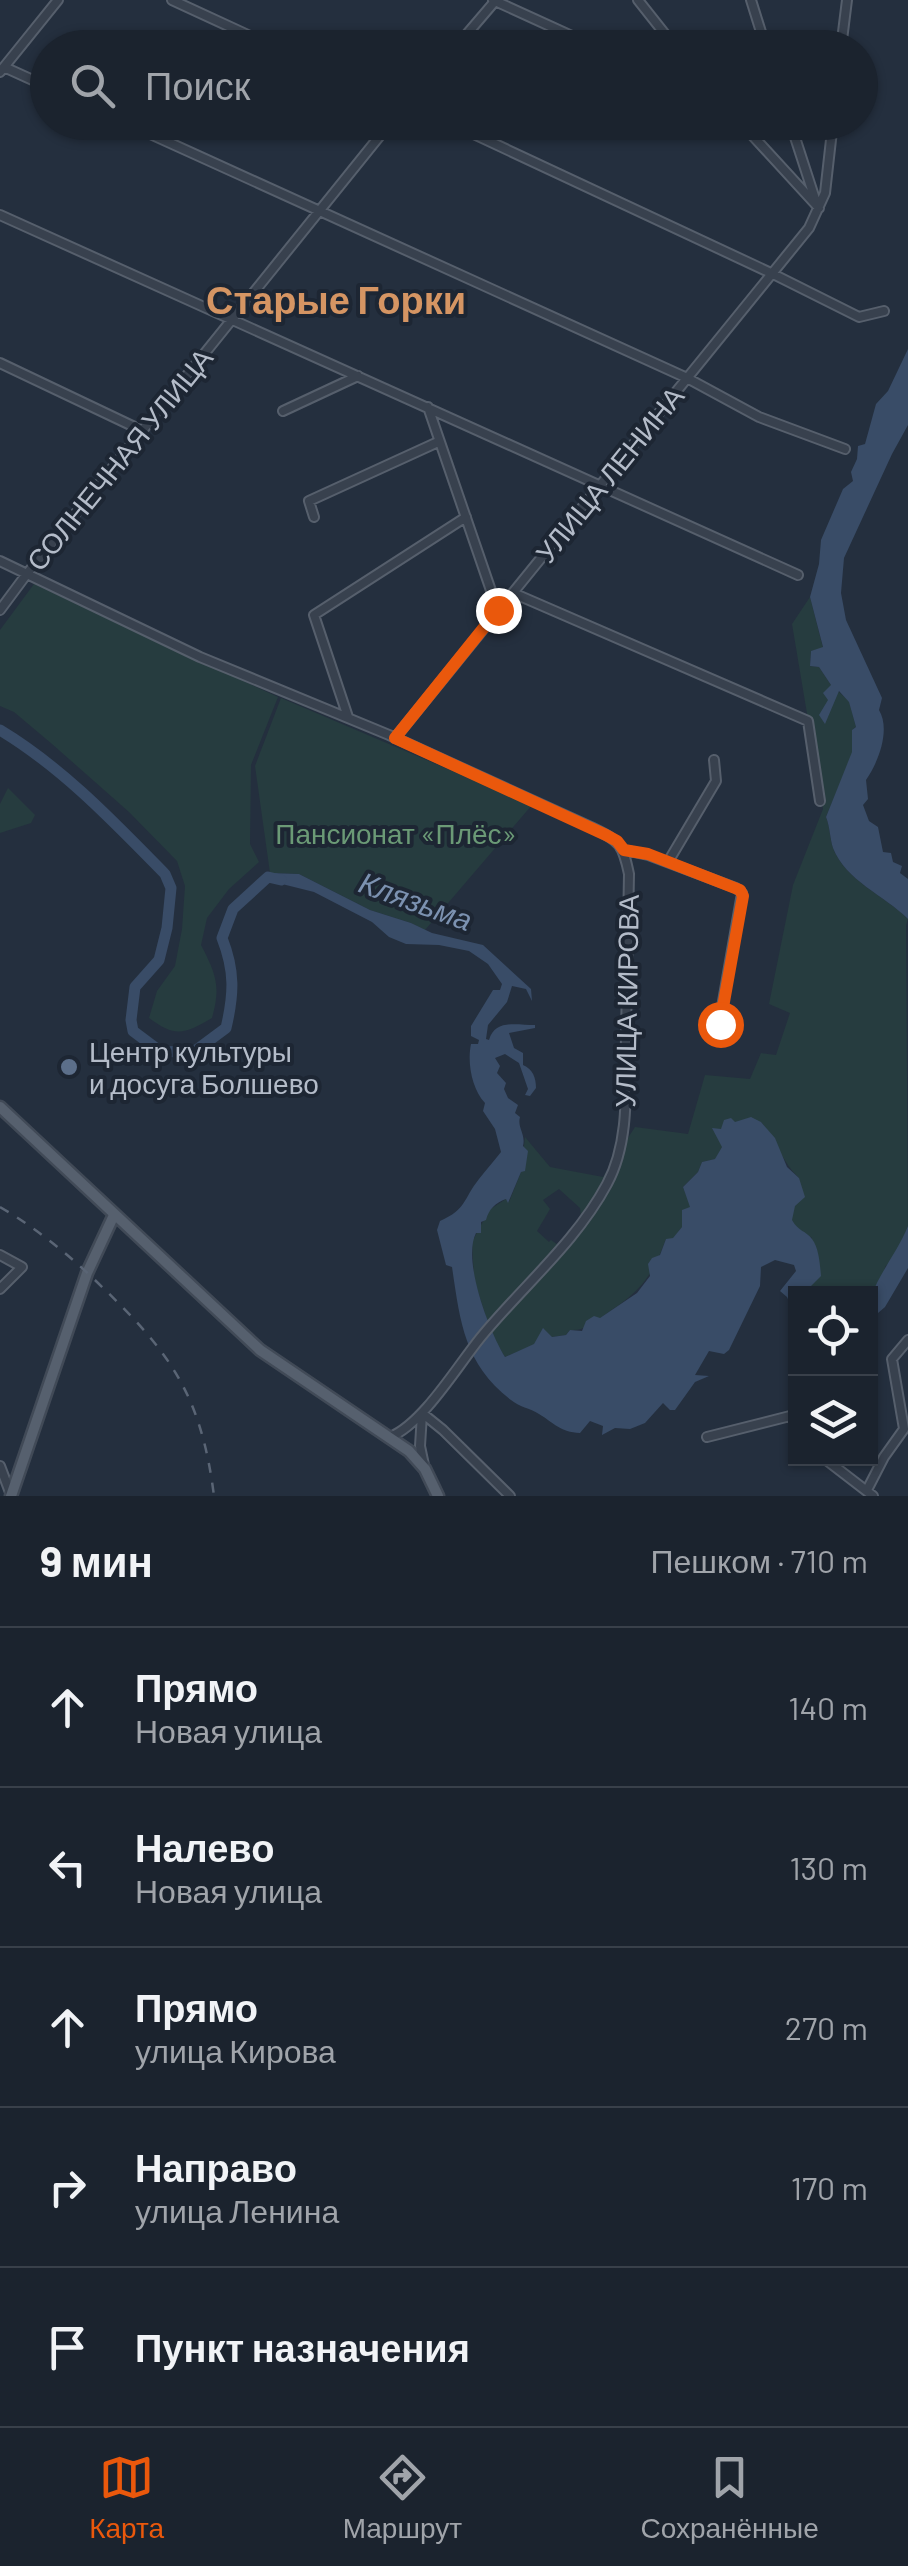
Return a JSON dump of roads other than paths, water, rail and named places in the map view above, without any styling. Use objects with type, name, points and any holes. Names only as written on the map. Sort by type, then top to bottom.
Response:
[{"type":"main road","points":[[0,1107],[260,1350],[409,1451],[425,1469],[438,1496]]},
{"type":"main road","points":[[11,1496],[87,1272],[114,1214]]},
{"type":"main road","points":[[104,1237],[126,1226]]},
{"type":"street","points":[[34,30],[58,0]]},
{"type":"street","points":[[172,0],[237,30]]},
{"type":"street","points":[[470,30],[495,0],[559,30]]},
{"type":"street","points":[[638,0],[662,30]]},
{"type":"street","points":[[751,0],[760,30]]},
{"type":"street","points":[[843,30],[846,0]]},
{"type":"street","points":[[30,34],[2,69],[30,81]]},
{"type":"street","points":[[163,140],[686,378],[760,418],[845,449]]},
{"type":"street","name":"СОЛНЕЧНАЯ УЛИЦА","points":[[0,610],[377,140]]},
{"type":"street","points":[[486,140],[860,318],[884,311]]},
{"type":"street","points":[[757,140],[818,206]]},
{"type":"street","points":[[796,140],[818,206]]},
{"type":"street","points":[[818,206],[824,193],[830,140]]},
{"type":"street","name":"УЛИЦА ЛЕНИНА","points":[[395,738],[773,274],[809,228],[818,206]]},
{"type":"street","points":[[0,215],[798,575]]},
{"type":"street","points":[[0,363],[143,431]]},
{"type":"street","points":[[283,411],[358,376]]},
{"type":"street","points":[[428,407],[498,610]]},
{"type":"street","points":[[314,517],[309,500],[438,442]]},
{"type":"street","points":[[348,717],[314,614],[466,517]]},
{"type":"street","points":[[0,562],[200,657],[348,717],[606,835],[624,850],[648,854],[736,888],[742,893],[720,1024]]},
{"type":"street","points":[[512,593],[808,721],[820,801]]},
{"type":"street","points":[[668,862],[716,781],[714,760]]},
{"type":"street","name":"УЛИЦА КИРОВА","points":[[390,1437],[406,1429],[422,1413],[500,1313],[588,1215],[610,1180],[621,1146],[625,1102],[629,874],[624,850]]},
{"type":"street","points":[[0,1255],[22,1267],[0,1289]]},
{"type":"street","points":[[835,1466],[870,1493],[884,1457],[904,1429],[892,1360],[908,1340]]},
{"type":"street","points":[[422,1413],[420,1446],[425,1469]]},
{"type":"street","points":[[422,1413],[510,1496]]},
{"type":"street","points":[[707,1437],[788,1417]]},
{"type":"street","points":[[0,1466],[11,1496]]},
{"type":"water","points":[[908,349],[908,425],[844,558],[841,593],[846,620],[882,698],[879,710],[883,736],[879,756],[866,780],[868,799],[863,805],[869,821],[878,827],[883,852],[891,853],[893,862],[902,866],[900,873],[908,879],[908,919],[856,879],[833,848],[826,817],[852,752],[852,730],[856,727],[849,702],[839,691],[825,724],[819,715],[828,700],[823,693],[831,685],[819,667],[810,666],[811,651],[823,647],[810,597],[821,540],[843,489],[853,481],[851,472],[858,446],[865,444],[876,404],[888,391]]},
{"type":"water","points":[[270,873],[299,874],[370,910],[432,933],[483,945],[531,989],[532,1001],[526,989],[512,986],[507,1002],[488,1025],[486,1039],[501,1026],[535,1025],[509,1033],[514,1048],[523,1053],[523,1065],[535,1077],[536,1088],[530,1096],[525,1095],[528,1089],[519,1063],[505,1054],[495,1058],[508,1098],[518,1105],[515,1113],[520,1117],[523,1146],[528,1151],[525,1171],[521,1172],[508,1203],[506,1199],[496,1205],[481,1222],[481,1233],[476,1233],[473,1245],[479,1295],[505,1357],[534,1344],[543,1328],[552,1337],[566,1335],[570,1330],[582,1331],[586,1321],[594,1316],[600,1318],[637,1293],[650,1276],[648,1264],[652,1258],[660,1255],[666,1239],[673,1238],[682,1227],[682,1210],[690,1207],[683,1187],[702,1162],[715,1159],[722,1147],[712,1128],[721,1129],[724,1120],[731,1118],[735,1122],[751,1117],[761,1122],[775,1138],[787,1167],[799,1178],[805,1197],[795,1206],[792,1220],[812,1239],[821,1276],[811,1286],[788,1286],[788,1299],[780,1291],[796,1271],[794,1265],[775,1260],[761,1267],[760,1286],[729,1350],[724,1354],[709,1351],[695,1375],[709,1376],[695,1382],[675,1410],[663,1403],[645,1423],[630,1429],[615,1428],[602,1435],[603,1426],[590,1421],[580,1433],[567,1431],[511,1400],[483,1372],[467,1340],[452,1267],[446,1265],[437,1230],[440,1221],[460,1208],[501,1152],[495,1129],[483,1111],[485,1103],[474,1083],[470,1059],[471,1044],[478,1044],[479,1040],[471,1036],[471,1026],[493,990],[500,990],[502,984],[488,964],[469,951],[406,944],[314,892],[266,880]]},
{"type":"water","points":[[908,1226],[908,1268],[878,1313],[876,1286]]},
{"type":"waterway","name":"Клязьма","points":[[0,730],[66,779],[165,874],[171,888],[167,928],[159,960],[135,987],[131,1020],[133,1031],[161,1052],[195,1051],[226,1028],[232,983],[222,938],[233,909],[268,877],[281,880]]},
{"type":"railway","points":[[0,1207],[75,1262],[163,1354],[191,1402],[201,1429],[214,1496]]},
{"type":"place","name":"Центр культуры и досуга Болшево","points":[[69,1067]]},
{"type":"district","name":"Старые Горки","points":[[336,299]]},
{"type":"park label","name":"Пансионат «Плёс»","points":[[396,833]]}]
